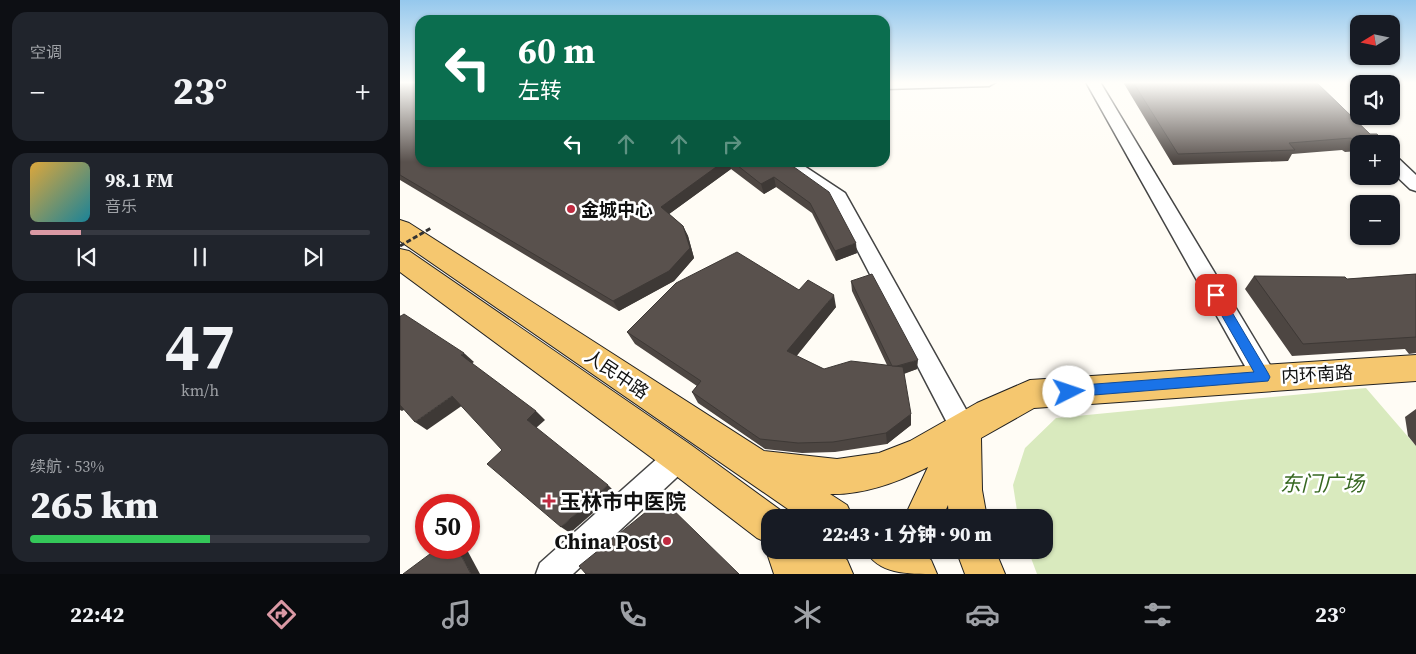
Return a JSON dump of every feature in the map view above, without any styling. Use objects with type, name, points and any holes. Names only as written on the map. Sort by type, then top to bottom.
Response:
[{"type":"main road","name":"人民中路","points":[[400,229],[820,509]]},
{"type":"main road","name":"人民中路","points":[[400,258],[761,518]]},
{"type":"main road","name":"内环南路","points":[[758,468],[846,476],[889,467],[927,451],[989,414],[1030,394],[1416,368]]},
{"type":"main road","points":[[926,509],[964,430]]},
{"type":"main road","points":[[964,430],[964,490],[967,509]]},
{"type":"main road","points":[[788,559],[794,574]]},
{"type":"main road","points":[[813,559],[832,574]]},
{"type":"main road","points":[[978,559],[985,574]]},
{"type":"street","points":[[1109,109],[1264,377]]},
{"type":"street","points":[[793,167],[839,197],[964,430]]},
{"type":"street","points":[[1400,170],[1416,185]]},
{"type":"street","points":[[551,574],[679,458]]},
{"type":"path","points":[[400,246],[431,228]]},
{"type":"green space","name":"东门广场","points":[[1366,388],[1416,446],[1416,574],[1037,574],[1031,559],[1053,559],[1053,509],[1017,509],[1013,485],[1025,448],[1056,418]]},
{"type":"building","name":"金城中心","points":[[400,109],[415,109],[415,167],[716,167],[661,207],[683,226],[690,248],[669,271],[613,301],[400,175]]},
{"type":"building","points":[[1150,109],[1344,109],[1350,115],[1350,125],[1361,125],[1370,134],[1378,135],[1350,135],[1350,138],[1289,143],[1295,150],[1178,154]]},
{"type":"building","points":[[739,167],[794,167],[829,192],[856,243],[835,251],[810,203],[774,177],[761,184]]},
{"type":"building","points":[[737,252],[799,290],[808,280],[834,295],[787,351],[824,369],[851,361],[903,367],[911,414],[886,433],[833,442],[798,443],[760,439],[692,392],[701,381],[627,332],[676,283]]},
{"type":"building","points":[[872,274],[918,360],[892,366],[851,281]]},
{"type":"building","points":[[1416,274],[1416,337],[1303,344],[1254,276],[1345,277],[1347,279]]},
{"type":"building","points":[[404,314],[464,353],[461,355],[536,411],[527,420],[608,485],[561,527],[487,464],[502,450],[452,396],[415,422],[400,405],[400,316]]},
{"type":"building","name":"China Post","points":[[662,499],[739,574],[586,574],[579,566]]},
{"type":"building","points":[[423,559],[463,559],[471,574],[403,574]]},
{"type":"place","name":"金城中心","points":[[571,209]]},
{"type":"place","name":"玉林市中医院","points":[[549,501]]},
{"type":"place","name":"China Post","points":[[667,541]]},
{"type":"route","points":[[1069,392],[1264,377],[1216,295]]}]
